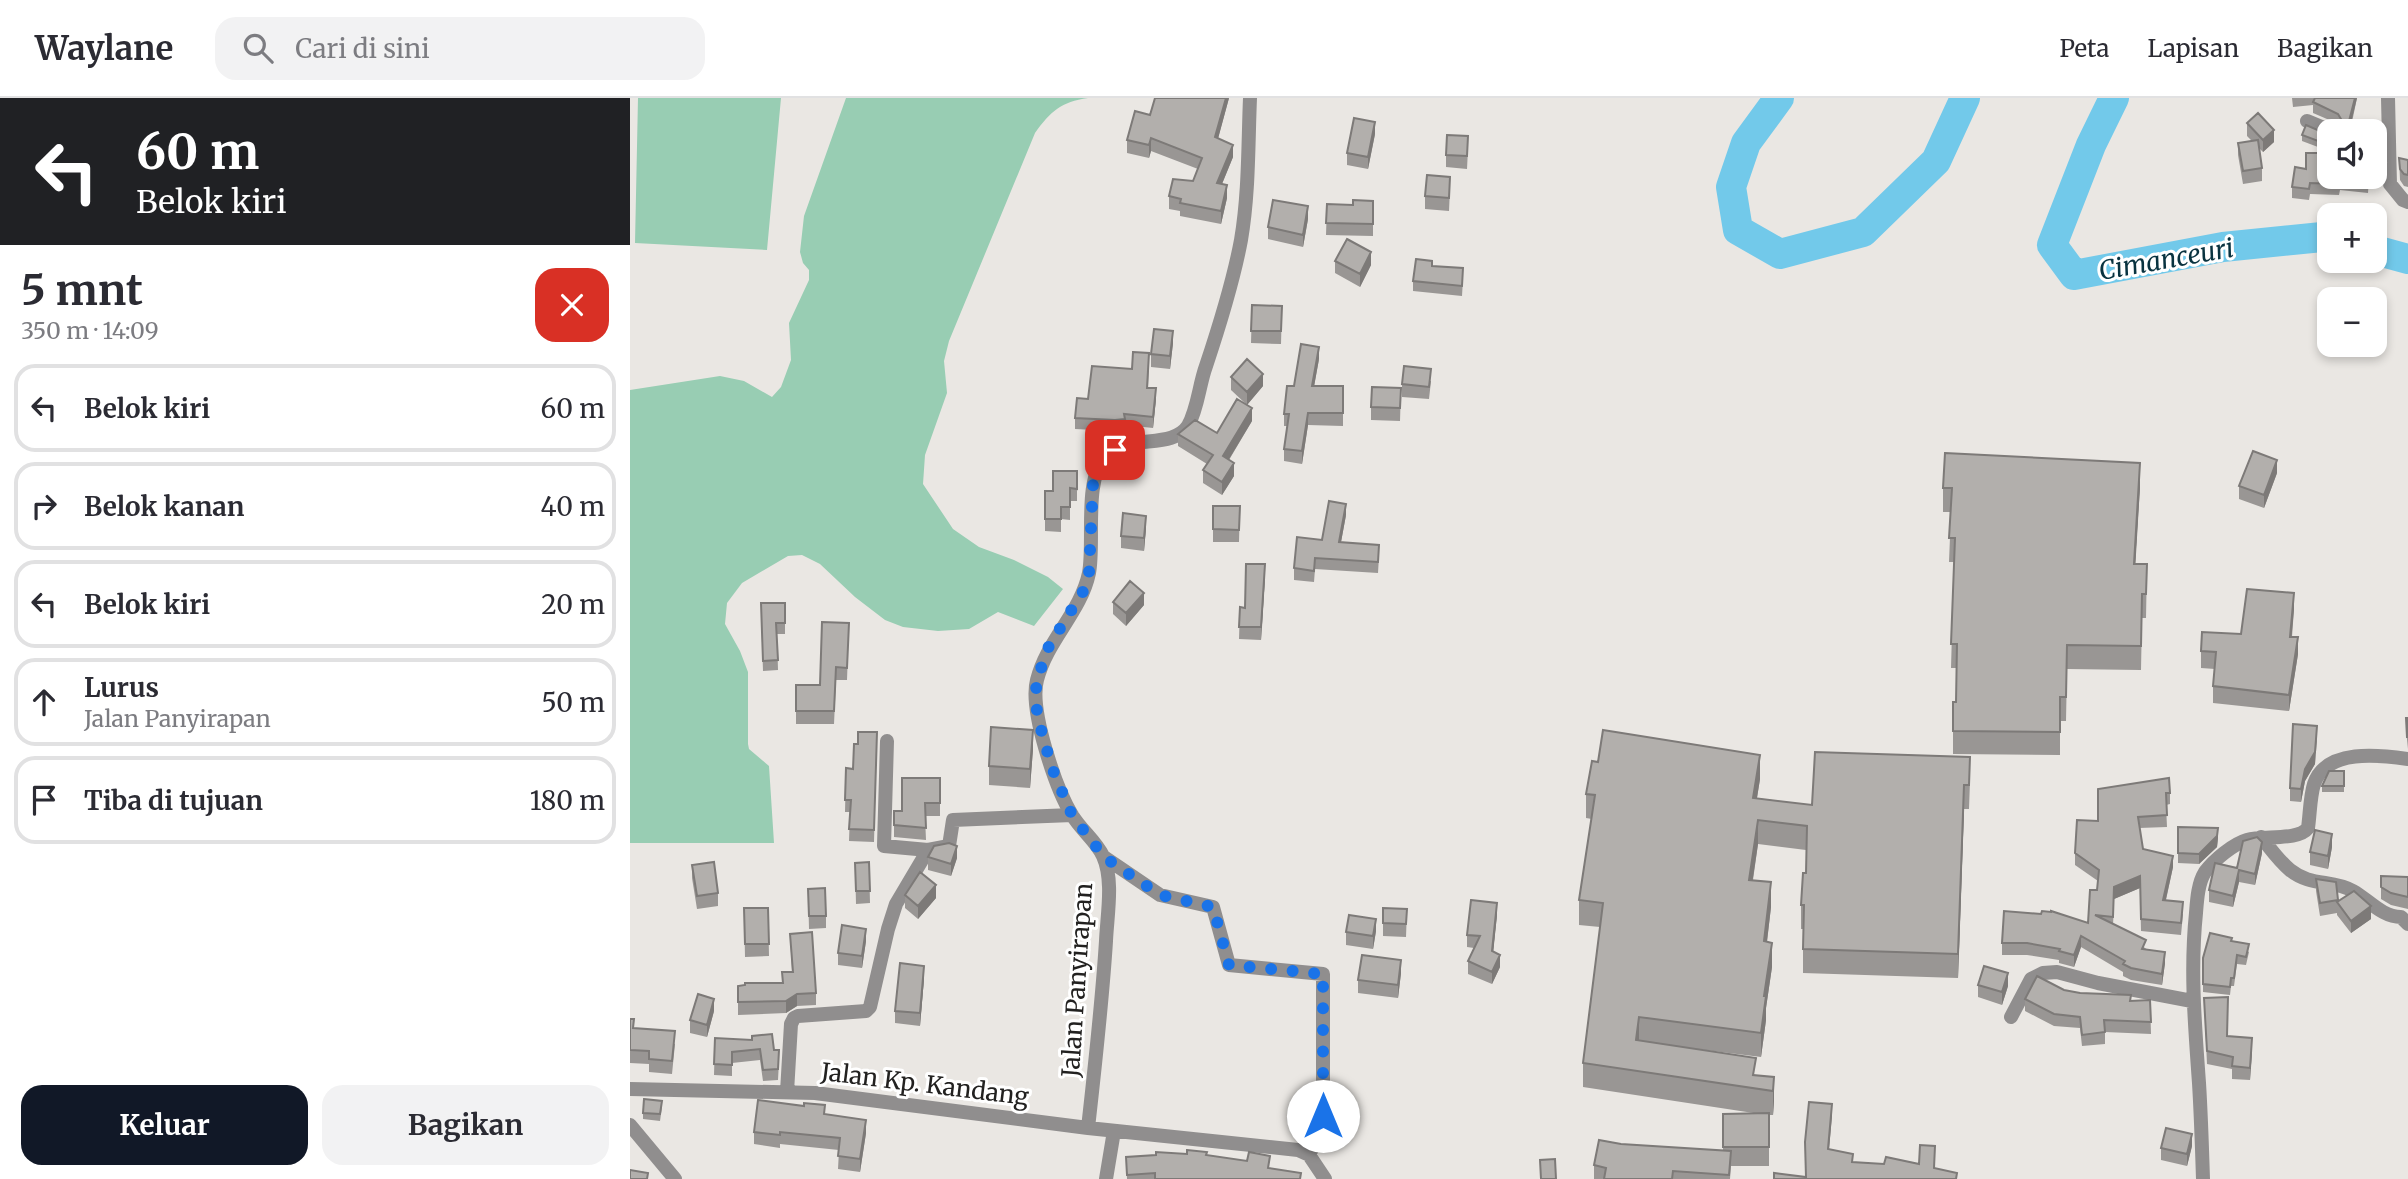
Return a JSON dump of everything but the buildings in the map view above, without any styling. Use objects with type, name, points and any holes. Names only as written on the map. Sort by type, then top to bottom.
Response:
[{"type":"street","name":"Jalan Panyirapan","points":[[1088,1128],[1101,1007],[1108,877],[1104,857],[1072,815],[1052,768],[1037,715],[1036,682],[1049,646],[1084,590],[1089,573],[1093,484],[1099,466],[1106,456],[1124,446],[1155,439],[1171,439],[1182,433],[1190,422],[1227,304],[1241,240],[1250,98]]},
{"type":"street","points":[[2386,119],[2388,98]]},
{"type":"street","points":[[2307,121],[2317,125]]},
{"type":"street","points":[[2387,173],[2390,184],[2403,200],[2408,202]]},
{"type":"street","points":[[887,741],[884,846],[928,849],[949,846],[952,822],[956,818],[1072,815]]},
{"type":"street","points":[[2203,1179],[2192,1001],[2194,936],[2200,885],[2205,872],[2245,840],[2305,832],[2308,828],[2315,783],[2321,772],[2329,766],[2344,758],[2361,756],[2381,755],[2408,759]]},
{"type":"street","points":[[2261,837],[2290,870],[2310,883],[2329,883],[2352,890],[2391,917],[2400,917],[2408,924]]},
{"type":"street","points":[[787,1092],[791,1024],[794,1018],[866,1011],[870,1007],[896,904],[928,849]]},
{"type":"street","points":[[1104,857],[1160,895],[1213,907],[1229,965],[1323,974],[1323,1116],[1321,1129],[1308,1155],[1325,1179]]},
{"type":"street","points":[[2011,1017],[2031,979],[2043,973],[2057,972],[2098,983],[2192,1001]]},
{"type":"street","name":"Jalan Kp. Kandang","points":[[630,1089],[815,1093],[1088,1128],[1298,1150],[1308,1155]]},
{"type":"street","points":[[630,1125],[675,1179]]},
{"type":"street","points":[[1106,1179],[1114,1131]]},
{"type":"green space","points":[[638,98],[781,98],[767,250],[635,243]]},
{"type":"green space","points":[[846,98],[1088,98],[1057,109],[1035,133],[949,341],[944,361],[947,393],[925,455],[923,484],[953,529],[979,547],[1048,577],[1063,589],[1034,626],[998,612],[969,629],[938,631],[903,627],[885,620],[855,597],[820,564],[802,555],[788,556],[742,583],[727,603],[725,624],[748,672],[748,744],[749,749],[769,766],[774,843],[630,843],[630,390],[720,376],[744,381],[772,397],[781,387],[791,360],[789,323],[809,280],[809,270],[803,263],[800,252],[804,216]]},
{"type":"waterway","name":"Cimanceuri","points":[[1779,98],[1746,143],[1731,187],[1738,230],[1780,254],[1863,232],[1936,161],[1965,98]]},
{"type":"waterway","name":"Cimanceuri","points":[[2114,98],[2091,145],[2052,245],[2074,275],[2223,247],[2317,238]]},
{"type":"waterway","name":"Cimanceuri","points":[[2387,253],[2408,259]]},
{"type":"route","points":[[1115,450],[1106,456],[1099,466],[1093,484],[1092,546],[1084,590],[1049,646],[1036,682],[1037,715],[1052,768],[1072,815],[1104,857],[1160,895],[1213,907],[1229,965],[1323,974],[1323,1116]]}]
